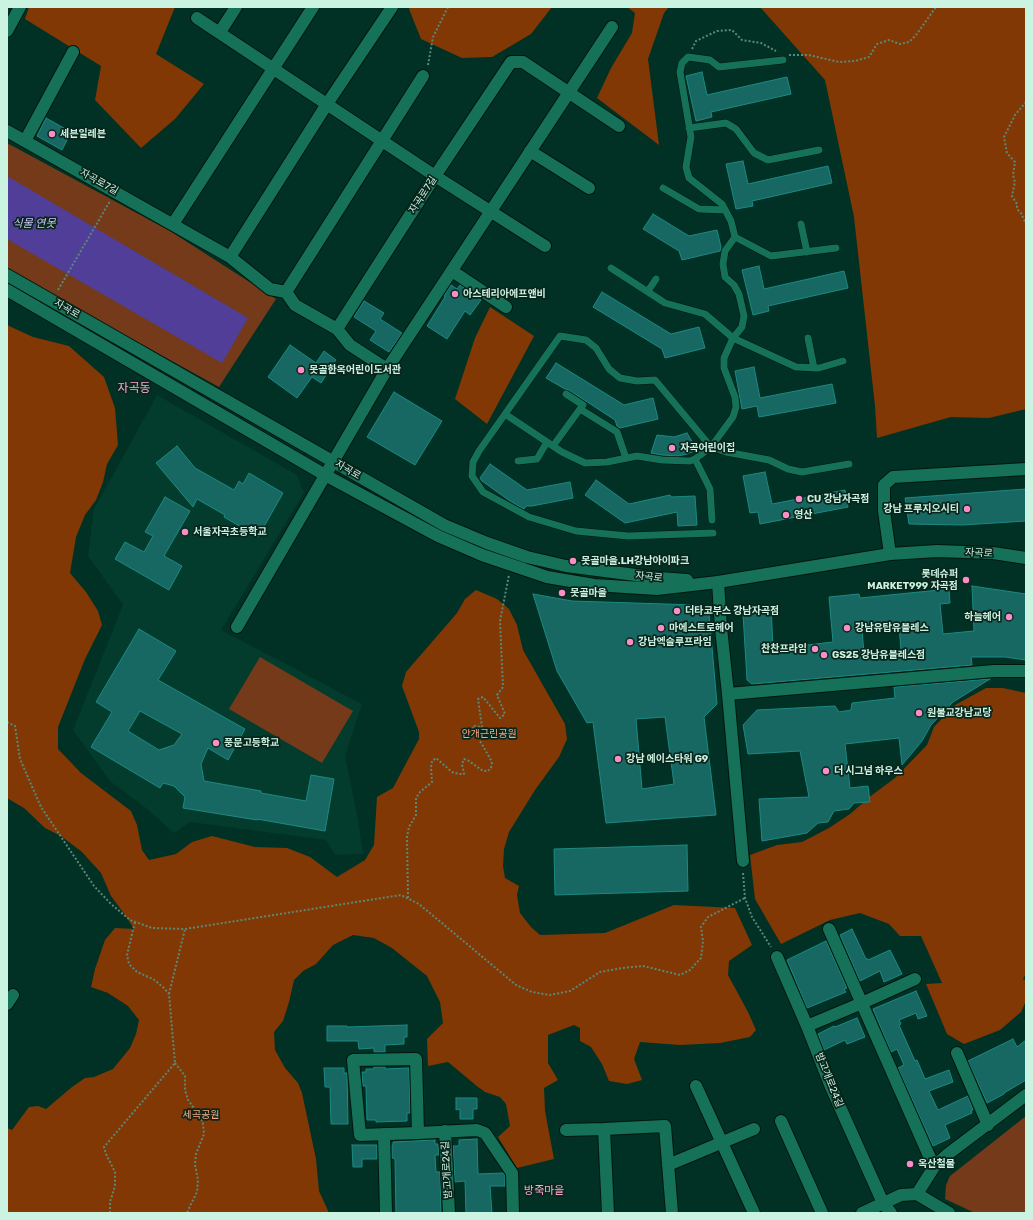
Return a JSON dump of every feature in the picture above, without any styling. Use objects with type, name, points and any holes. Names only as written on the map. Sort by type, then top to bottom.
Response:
[{"type":"street","points":[[220,32],[236,7]]},
{"type":"street","points":[[173,224],[313,7]]},
{"type":"street","points":[[230,257],[327,104],[392,7]]},
{"type":"street","points":[[7,31],[14,9]]},
{"type":"street","points":[[197,18],[435,176],[545,246]]},
{"type":"street","points":[[237,627],[387,368],[612,27]]},
{"type":"street","points":[[26,141],[73,52]]},
{"type":"street","name":"자곡로7길","points":[[337,330],[435,176],[511,62],[523,62],[570,92]]},
{"type":"street","points":[[387,368],[350,345],[337,330],[295,305],[286,292],[423,76]]},
{"type":"street","points":[[570,92],[619,126]]},
{"type":"street","name":"자곡로7길","points":[[7,131],[116,191],[230,257],[270,288],[286,292]]},
{"type":"street","points":[[530,151],[589,188]]},
{"type":"street","points":[[452,271],[506,307]]},
{"type":"street","name":"자곡로","points":[[7,275],[444,525],[487,543],[527,557],[566,566],[659,578],[718,582]]},
{"type":"street","name":"자곡로","points":[[7,290],[325,475],[438,536],[482,555],[547,577],[594,585],[657,589],[718,582],[890,554],[937,551],[993,553],[1026,558]]},
{"type":"street","points":[[890,554],[884,511],[884,485],[893,477],[1026,469]]},
{"type":"street","points":[[718,582],[743,861]]},
{"type":"street","points":[[728,694],[994,671],[1026,671]]},
{"type":"street","points":[[829,929],[934,1167]]},
{"type":"street","name":"밤고개로24길","points":[[777,957],[808,1026],[831,1087],[883,1203],[891,1213]]},
{"type":"street","points":[[808,1026],[915,979]]},
{"type":"street","points":[[957,1053],[988,1125]]},
{"type":"street","points":[[386,1213],[384,1134],[360,1135],[353,1060],[416,1059],[418,1132]]},
{"type":"street","points":[[696,1086],[754,1213]]},
{"type":"street","points":[[917,1194],[934,1167],[948,1154],[1026,1095]]},
{"type":"street","points":[[781,1121],[822,1213]]},
{"type":"street","points":[[566,1130],[665,1126],[672,1213]]},
{"type":"street","points":[[668,1165],[754,1128]]},
{"type":"street","points":[[604,1129],[608,1213]]},
{"type":"street","points":[[445,1132],[477,1130],[485,1133],[512,1173],[513,1213]]},
{"type":"street","name":"밤고개로24길","points":[[384,1134],[445,1132],[448,1213]]},
{"type":"street","points":[[862,1213],[901,1194],[917,1194],[949,1213]]},
{"type":"lane","points":[[783,57],[719,67],[710,60],[688,57],[682,63],[680,72],[691,137],[686,168],[689,178],[722,204],[731,221],[735,237],[771,256],[836,248]]},
{"type":"lane","points":[[690,128],[726,123],[736,129],[754,152],[768,160],[819,150]]},
{"type":"lane","points":[[662,188],[699,209],[725,210]]},
{"type":"lane","points":[[801,224],[807,252]]},
{"type":"lane","points":[[505,414],[562,452],[585,463],[607,462],[637,456],[662,460],[690,461],[711,447],[733,417],[736,407],[735,397],[724,368],[724,358],[733,338],[742,327],[744,316],[739,294],[734,285],[726,277],[723,264],[725,251],[735,237]]},
{"type":"lane","points":[[611,268],[665,303],[706,314],[733,338],[796,367],[819,368],[843,361]]},
{"type":"lane","points":[[648,292],[656,279]]},
{"type":"lane","points":[[713,533],[628,536],[576,531],[529,517],[483,492],[472,476],[473,462],[560,336],[586,340],[596,348],[610,369],[620,378],[637,381],[655,380],[711,447],[726,452],[769,460],[802,472],[849,464]]},
{"type":"lane","points":[[808,338],[814,368]]},
{"type":"lane","points":[[554,446],[583,405],[566,394]]},
{"type":"lane","points":[[580,409],[617,432],[626,458]]},
{"type":"lane","points":[[518,461],[536,459],[547,442]]},
{"type":"lane","points":[[695,459],[710,489],[712,520]]},
{"type":"path","points":[[423,76],[430,58],[433,37],[448,7]]},
{"type":"path","points":[[783,57],[809,55],[839,62],[869,58],[877,44],[889,40],[900,44],[909,42],[916,35],[936,7]]},
{"type":"path","points":[[688,57],[696,41],[717,31],[732,30],[742,40],[761,43],[777,52]]},
{"type":"path","points":[[1026,102],[1015,115],[1004,137],[1007,153],[1015,162],[1013,175],[1015,182],[1012,196],[1018,204],[1018,209],[1026,224]]},
{"type":"path","points":[[58,290],[116,191]]},
{"type":"path","points":[[408,898],[407,837],[409,827],[416,815],[416,798],[420,792],[432,782],[432,761],[436,758],[452,772],[458,774],[464,774],[462,764],[464,759],[469,760],[483,771],[488,771],[491,768],[492,762],[473,730],[473,726],[482,727],[478,699],[483,697],[500,718],[504,714],[497,695],[503,687],[500,621],[511,565]]},
{"type":"path","points":[[7,722],[15,726],[20,759],[41,807],[94,886],[130,920],[152,928],[185,929],[401,895],[419,904],[516,985],[532,992],[550,995],[570,991],[600,972],[622,968],[643,966],[680,975],[690,970],[701,958],[701,927],[708,917],[745,898]]},
{"type":"path","points":[[743,861],[745,898],[752,917],[777,957]]},
{"type":"path","points":[[135,922],[127,955],[129,964],[137,972],[153,979],[169,994]]},
{"type":"path","points":[[185,929],[169,994],[175,1063],[185,1076],[185,1090],[188,1100],[200,1116],[204,1134],[196,1154],[195,1165],[198,1180],[197,1192],[187,1213]]},
{"type":"path","points":[[110,1213],[110,1202],[115,1186],[115,1172],[104,1147],[175,1063]]},
{"type":"shaded area","points":[[7,143],[170,231],[276,299],[219,387],[7,268]]},
{"type":"shaded area","points":[[157,395],[297,475],[304,493],[221,630],[362,704],[345,756],[358,819],[363,854],[335,855],[326,840],[190,822],[174,833],[146,808],[110,781],[73,730],[123,605],[88,556],[94,509]]},
{"type":"shaded area","points":[[260,657],[353,711],[322,763],[229,709]]},
{"type":"shaded area","points":[[1026,1116],[1026,1213],[975,1213],[945,1199],[946,1185],[950,1176]]},
{"type":"green space","points":[[29,7],[175,7],[156,54],[204,84],[175,119],[141,148],[95,100],[101,66],[25,19]]},
{"type":"green space","points":[[410,7],[552,7],[531,34],[492,57],[462,58],[421,39],[409,9]]},
{"type":"green space","points":[[627,7],[669,7],[664,13],[648,59],[659,145],[597,98],[611,68],[632,33],[635,13]]},
{"type":"green space","points":[[760,7],[1026,7],[1026,409],[989,418],[951,417],[877,438],[875,406],[854,217],[825,80]]},
{"type":"green space","points":[[490,307],[534,336],[487,424],[455,399],[475,338]]},
{"type":"green space","name":"세곡공원","points":[[7,325],[33,337],[69,346],[104,377],[115,408],[118,445],[107,464],[103,482],[96,500],[85,515],[76,537],[70,573],[86,592],[98,611],[102,625],[85,659],[58,727],[58,749],[81,773],[131,811],[137,825],[142,850],[149,860],[176,854],[192,842],[212,836],[255,847],[287,848],[310,857],[337,877],[365,860],[374,845],[377,797],[393,788],[419,739],[419,732],[402,686],[406,672],[457,613],[465,599],[476,590],[497,599],[509,609],[517,625],[523,650],[565,724],[567,739],[559,757],[535,790],[509,832],[504,849],[503,866],[505,878],[519,886],[517,895],[520,913],[531,927],[540,935],[605,933],[674,905],[735,908],[752,945],[729,961],[728,975],[756,1030],[750,1037],[720,1043],[680,1045],[640,1042],[634,1059],[642,1080],[627,1084],[609,1081],[602,1064],[591,1047],[580,1041],[580,1028],[574,1025],[548,1035],[548,1063],[558,1080],[544,1088],[545,1111],[554,1159],[517,1168],[498,1137],[510,1126],[506,1104],[500,1097],[485,1092],[448,1062],[428,1066],[427,1039],[443,1023],[440,1002],[427,976],[392,948],[374,938],[353,935],[333,945],[316,964],[303,971],[294,980],[283,1021],[274,1032],[275,1050],[285,1068],[298,1083],[302,1093],[316,1159],[319,1191],[329,1213],[7,1213],[7,1128],[12,1130],[29,1107],[38,1106],[46,1109],[85,1078],[94,1077],[113,1069],[130,1048],[136,1034],[139,1020],[128,1006],[108,993],[91,987],[95,969],[105,940],[115,928],[134,929],[111,896],[101,873],[82,852],[61,836],[45,828],[24,808],[7,798]]},
{"type":"green space","points":[[986,688],[1003,688],[1026,693],[1026,973],[1023,979],[1026,981],[1026,1001],[1021,1012],[1000,1030],[964,1044],[947,1034],[926,984],[942,983],[921,936],[900,936],[889,924],[860,913],[830,920],[781,944],[755,899],[750,855],[777,845],[802,842],[829,828],[850,814],[895,778],[927,745],[934,727],[955,705]]},
{"type":"water","name":"식물 연못","points":[[7,176],[248,318],[222,363],[7,239]]},
{"type":"building","points":[[702,72],[707,95],[787,77],[791,94],[711,112],[712,117],[696,121],[686,76]]},
{"type":"building","points":[[46,118],[71,132],[62,150],[37,136]]},
{"type":"building","points":[[743,161],[748,184],[828,166],[832,183],[752,201],[753,206],[736,209],[726,164]]},
{"type":"building","points":[[653,214],[689,236],[717,230],[721,247],[720,251],[682,260],[679,251],[643,229]]},
{"type":"building","points":[[759,266],[764,289],[844,271],[848,288],[768,306],[769,311],[753,315],[742,270]]},
{"type":"building","points":[[451,285],[457,289],[460,285],[481,300],[470,315],[465,311],[447,339],[427,326]]},
{"type":"building","points":[[602,292],[671,334],[699,327],[705,348],[665,358],[662,349],[593,307]]},
{"type":"building","points":[[364,301],[384,313],[380,319],[402,333],[389,352],[370,340],[376,331],[354,317]]},
{"type":"building","name":"못골한옥어린이도서관","points":[[290,345],[316,363],[324,351],[336,360],[321,383],[312,377],[297,398],[268,377]]},
{"type":"building","points":[[556,363],[624,405],[653,398],[658,419],[620,428],[617,426],[615,420],[569,390],[546,378]]},
{"type":"building","points":[[754,367],[760,398],[832,384],[836,403],[759,417],[757,406],[742,409],[735,371]]},
{"type":"building","points":[[394,392],[442,421],[415,465],[367,437]]},
{"type":"building","points":[[687,433],[697,450],[678,456],[651,453],[657,435],[674,437]]},
{"type":"building","points":[[177,446],[195,468],[234,490],[239,481],[243,484],[249,473],[283,493],[258,537],[224,517],[225,515],[197,499],[193,507],[156,463]]},
{"type":"building","points":[[490,464],[527,490],[570,482],[573,498],[526,506],[524,509],[482,481],[480,478]]},
{"type":"building","points":[[765,472],[772,504],[845,490],[848,507],[760,524],[758,512],[750,513],[743,476]]},
{"type":"building","points":[[596,480],[629,504],[670,495],[671,497],[695,496],[697,525],[678,526],[677,512],[625,523],[585,495]]},
{"type":"building","name":"강남 프루지오시티","points":[[1026,489],[1026,521],[962,525],[909,524],[905,498]]},
{"type":"building","points":[[165,497],[190,511],[164,556],[182,566],[169,590],[115,559],[125,542],[144,552],[153,536],[145,532]]},
{"type":"building","points":[[972,586],[1026,594],[1026,660],[1005,657],[971,657],[972,665],[752,684],[747,680],[743,614],[748,608],[771,605],[773,649],[833,642],[829,597],[859,594],[860,598],[949,589],[950,603],[940,604],[943,634],[974,631]],"holes":[[[899,626],[901,650],[864,654],[862,629]]]},
{"type":"building","name":"강남엑슬루프라임","points":[[533,594],[572,601],[696,605],[709,613],[717,704],[704,717],[716,815],[606,823],[593,722],[587,723],[557,671]],"holes":[[[665,717],[674,784],[642,789],[636,719]]]},
{"type":"building","points":[[139,629],[176,651],[158,680],[245,729],[228,760],[208,748],[201,764],[204,781],[306,801],[311,775],[334,779],[325,831],[183,808],[185,797],[174,786],[163,783],[160,788],[91,747],[112,712],[96,702]],"holes":[[[140,711],[182,734],[174,745],[159,750],[128,731]]]},
{"type":"building","name":"더 시그넘 하우스","points":[[990,679],[953,702],[931,725],[922,741],[902,765],[899,738],[845,744],[850,788],[868,786],[870,802],[854,803],[849,809],[834,811],[828,822],[818,823],[807,833],[762,841],[759,799],[809,797],[800,751],[748,754],[743,725],[757,710],[835,706],[839,712],[851,710],[852,703],[895,698],[894,687]]},
{"type":"building","points":[[687,845],[688,891],[555,895],[554,849]]},
{"type":"building","points":[[852,929],[866,959],[868,960],[890,950],[902,974],[884,982],[880,971],[860,981],[840,935]]},
{"type":"building","points":[[826,941],[847,988],[844,989],[846,992],[807,1008],[787,960]]},
{"type":"building","points":[[916,991],[927,1016],[918,1019],[916,1013],[899,1020],[901,1024],[899,1025],[915,1061],[917,1060],[925,1079],[949,1070],[953,1082],[929,1091],[938,1110],[968,1096],[973,1110],[971,1111],[972,1113],[945,1125],[950,1138],[933,1146],[898,1068],[904,1065],[897,1049],[891,1052],[873,1009]]},
{"type":"building","points":[[857,1018],[865,1037],[847,1044],[845,1040],[824,1050],[818,1034],[834,1026],[835,1027]]},
{"type":"building","points":[[407,1025],[407,1037],[404,1037],[404,1044],[385,1045],[385,1052],[374,1052],[374,1048],[359,1049],[358,1041],[327,1041],[327,1026],[347,1027]]},
{"type":"building","points":[[1013,1039],[1017,1047],[1026,1040],[1026,1080],[987,1103],[968,1061]]},
{"type":"building","points":[[374,1067],[385,1067],[385,1069],[409,1068],[410,1113],[407,1113],[407,1121],[376,1122],[376,1120],[367,1120],[366,1086],[363,1086],[362,1072],[366,1072],[366,1069],[374,1069]]},
{"type":"building","points":[[324,1068],[344,1068],[344,1073],[347,1073],[348,1124],[331,1124],[330,1087],[325,1087]]},
{"type":"building","points":[[456,1098],[477,1098],[477,1109],[473,1109],[473,1119],[460,1119],[460,1109],[456,1110]]},
{"type":"building","points":[[477,1139],[478,1174],[503,1173],[505,1175],[505,1186],[490,1186],[492,1213],[466,1213],[465,1181],[455,1182],[453,1146],[459,1146],[459,1140]]},
{"type":"building","points":[[435,1140],[435,1144],[438,1144],[439,1155],[435,1155],[436,1172],[440,1172],[441,1213],[396,1213],[395,1160],[392,1158],[393,1142]]},
{"type":"building","points":[[352,1145],[377,1145],[377,1159],[362,1159],[362,1167],[353,1167]]},
{"type":"place","name":"세븐일레븐","points":[[52,134]]},
{"type":"place","name":"아스테리아에프앤비","points":[[455,294]]},
{"type":"place","name":"못골한옥어린이도서관","points":[[301,370]]},
{"type":"place","name":"자곡어린이집","points":[[672,448]]},
{"type":"place","name":"CU 강남자곡점","points":[[799,499]]},
{"type":"place","name":"강남 프루지오시티","points":[[967,509]]},
{"type":"place","name":"영산","points":[[786,515]]},
{"type":"place","name":"서울자곡초등학교","points":[[185,532]]},
{"type":"place","name":"못골마을.LH강남아이파크","points":[[573,561]]},
{"type":"place","name":"롯데슈퍼 MARKET999 자곡점","points":[[966,580]]},
{"type":"place","name":"못골마을","points":[[562,593]]},
{"type":"place","name":"더타코부스 강남자곡점","points":[[677,611]]},
{"type":"place","name":"하늘헤어","points":[[1009,617]]},
{"type":"place","name":"마에스트로헤어","points":[[661,628]]},
{"type":"place","name":"강남유탑유블레스","points":[[847,628]]},
{"type":"place","name":"강남엑슬루프라임","points":[[630,642]]},
{"type":"place","name":"찬찬프라임","points":[[815,649]]},
{"type":"place","name":"GS25 강남유블레스점","points":[[824,655]]},
{"type":"place","name":"원불교강남교당","points":[[919,713]]},
{"type":"place","name":"풍문고등학교","points":[[216,743]]},
{"type":"place","name":"강남 에이스타워 G9","points":[[618,759]]},
{"type":"place","name":"더 시그넘 하우스","points":[[826,771]]},
{"type":"place","name":"옥산철물","points":[[910,1164]]},
{"type":"district","name":"자곡동","points":[[134,389]]},
{"type":"district","name":"방죽마을","points":[[544,1191]]},
{"type":"park label","name":"안개근린공원","points":[[489,734]]}]
